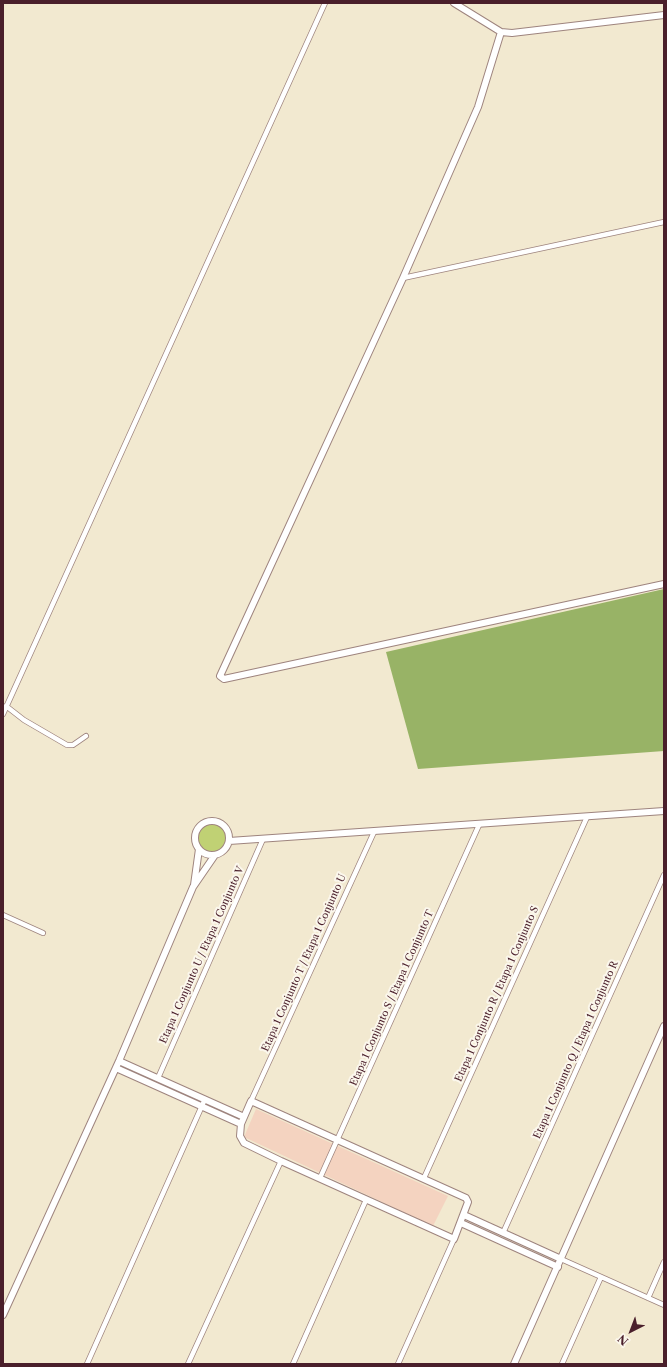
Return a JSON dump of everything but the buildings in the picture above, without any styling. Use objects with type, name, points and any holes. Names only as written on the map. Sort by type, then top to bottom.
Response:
[{"type":"street","points":[[3,714],[324,3]]},
{"type":"street","points":[[454,3],[501,32],[512,34],[664,15]]},
{"type":"street","points":[[501,32],[478,107],[403,278],[220,675],[221,678],[224,679],[444,633],[664,584]]},
{"type":"street","points":[[403,278],[664,222]]},
{"type":"street","points":[[6,706],[24,720],[67,745],[73,745],[86,736]]},
{"type":"street","points":[[229,841],[479,825],[664,811]]},
{"type":"street","name":"Etapa 1 Conjunto R / Etapa 1 Conjunto S","points":[[424,1178],[587,817]]},
{"type":"street","points":[[3,1314],[116,1068],[193,887],[215,855],[224,850],[229,841],[228,831],[225,826],[216,821],[210,821],[201,825],[195,834],[196,845],[206,854],[215,855]]},
{"type":"street","name":"Etapa 1 Conjunto S / Etapa 1 Conjunto T","points":[[320,1178],[479,825]]},
{"type":"street","name":"Etapa 1 Conjunto T / Etapa 1 Conjunto U","points":[[252,1101],[374,832]]},
{"type":"street","name":"Etapa 1 Conjunto U / Etapa 1 Conjunto V","points":[[158,1078],[263,839]]},
{"type":"street","points":[[193,887],[199,849]]},
{"type":"street","name":"Etapa 1 Conjunto Q / Etapa 1 Conjunto R","points":[[503,1233],[664,876]]},
{"type":"street","points":[[3,915],[42,934]]},
{"type":"street","points":[[514,1364],[664,1026]]},
{"type":"street","points":[[118,1061],[244,1117]]},
{"type":"street","points":[[116,1068],[241,1124]]},
{"type":"street","points":[[87,1364],[205,1099]]},
{"type":"street","points":[[398,1364],[454,1239],[461,1223],[468,1202],[466,1198],[252,1101],[241,1124],[240,1136],[242,1141],[281,1161],[454,1239]]},
{"type":"street","points":[[188,1364],[281,1161]]},
{"type":"street","points":[[293,1364],[366,1200]]},
{"type":"street","points":[[464,1215],[664,1305]]},
{"type":"street","points":[[461,1223],[558,1267]]},
{"type":"street","points":[[648,1298],[664,1262]]},
{"type":"street","points":[[562,1364],[601,1277]]},
{"type":"shaded area","points":[[256,1109],[448,1196],[433,1226],[244,1137]]},
{"type":"green space","points":[[664,589],[664,751],[418,769],[386,652]]},
{"type":"green space","points":[[212,824],[222,828],[226,838],[222,848],[212,852],[202,848],[198,838],[202,828]]}]
